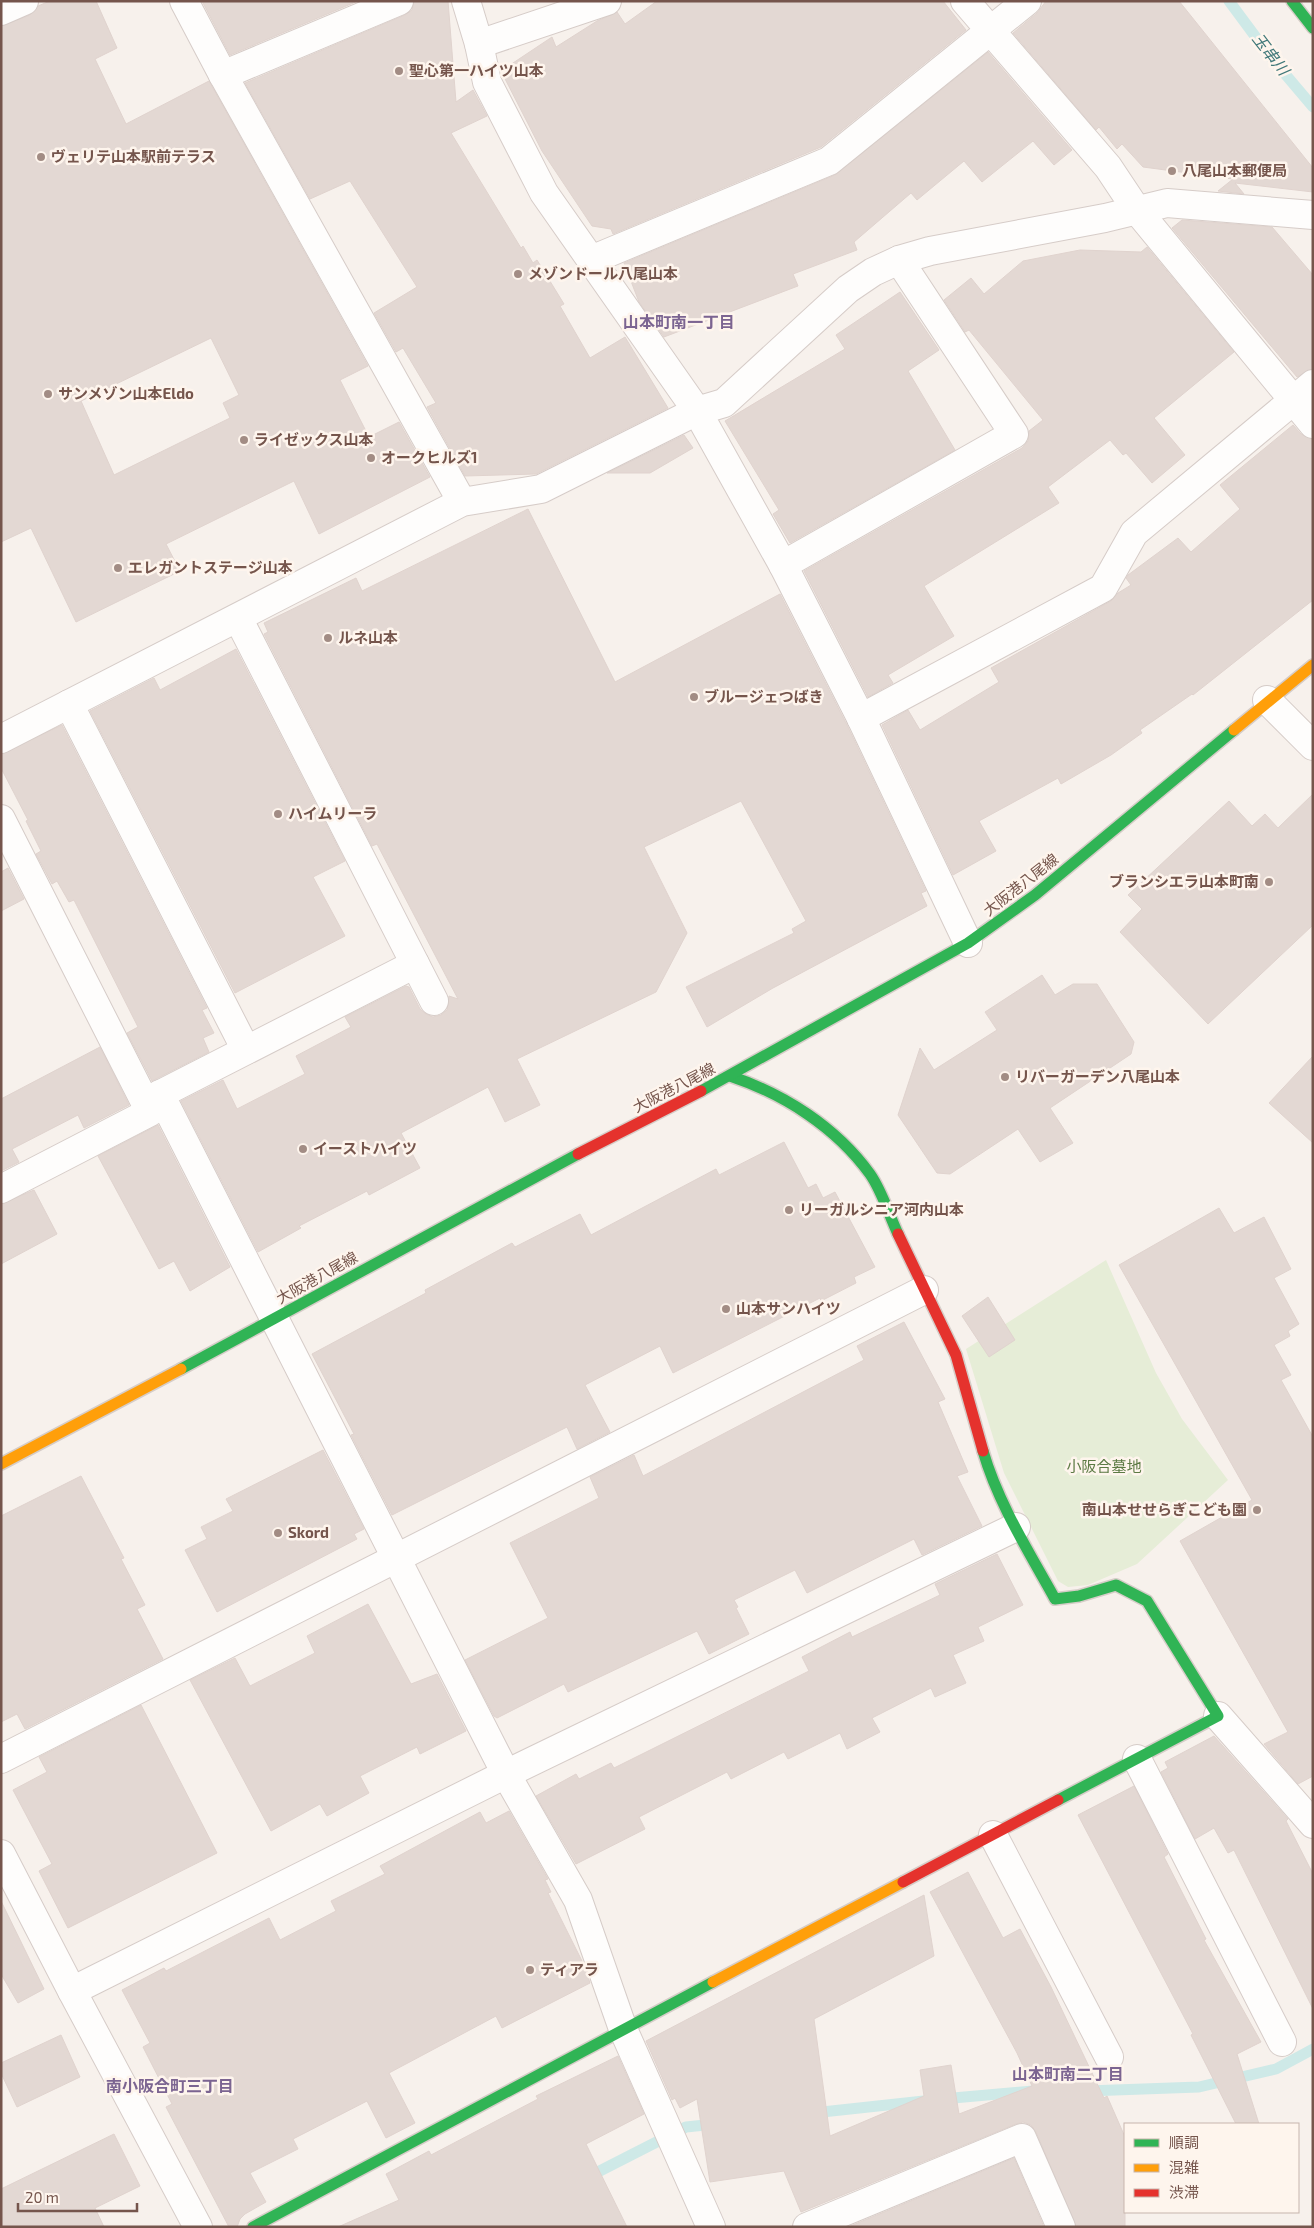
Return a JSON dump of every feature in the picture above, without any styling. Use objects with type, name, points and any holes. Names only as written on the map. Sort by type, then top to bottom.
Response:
[{"type":"street","points":[[1,11],[24,1]]},
{"type":"street","points":[[184,1],[223,75],[462,502]]},
{"type":"street","points":[[223,75],[399,1]]},
{"type":"street","points":[[466,1],[479,44],[487,82],[544,193],[696,411],[783,565],[861,718],[968,943]]},
{"type":"street","points":[[479,44],[607,1]]},
{"type":"street","points":[[965,1],[1108,167],[1136,209],[1303,392],[1313,424]]},
{"type":"street","points":[[591,260],[830,161],[1027,1]]},
{"type":"street","points":[[1292,1],[1313,28]]},
{"type":"street","points":[[1,739],[462,502],[541,489],[696,411],[724,403],[848,289],[873,272],[899,260],[930,251],[1105,218],[1167,203],[1313,215]]},
{"type":"street","points":[[783,565],[1014,434],[899,260]]},
{"type":"street","points":[[861,718],[1103,588],[1134,533],[1303,392]]},
{"type":"street","points":[[238,618],[434,1001]]},
{"type":"street","name":"大阪港八尾線","points":[[1,1464],[273,1320],[526,1181],[730,1076],[968,943],[1034,895],[1268,700],[1313,665]]},
{"type":"street","points":[[1268,700],[1313,746]]},
{"type":"street","points":[[69,704],[246,1050]]},
{"type":"street","points":[[1,819],[273,1320],[506,1774],[578,1900],[623,2029],[711,2227]]},
{"type":"street","points":[[152,1098],[415,964]]},
{"type":"street","points":[[730,1076],[758,1085],[800,1109],[831,1132],[870,1175],[956,1355],[987,1465],[1016,1527],[1056,1598],[1079,1596],[1116,1585],[1147,1601],[1218,1716],[1313,1824]]},
{"type":"street","points":[[1,1189],[150,1112],[152,1098]]},
{"type":"street","points":[[1,1759],[395,1557],[924,1290]]},
{"type":"street","points":[[72,1992],[506,1774],[1016,1527]]},
{"type":"street","points":[[253,2227],[623,2029],[1218,1716]]},
{"type":"street","points":[[1137,1759],[1282,2042]]},
{"type":"street","points":[[993,1835],[1109,2057]]},
{"type":"street","points":[[1,1854],[72,1992],[198,2227]]},
{"type":"street","points":[[807,2227],[1022,2138],[1061,2227]]},
{"type":"green space","name":"小阪合墓地","points":[[1106,1260],[1156,1373],[1182,1419],[1228,1480],[1137,1564],[1088,1585],[1068,1587],[1058,1581],[1004,1473],[966,1349]]},
{"type":"building","points":[[50,1],[96,1],[117,48],[95,59],[126,124],[209,81],[368,366],[340,380],[369,437],[399,422],[430,477],[319,534],[294,481],[166,544],[180,571],[76,622],[31,528],[1,542],[1,26],[30,15],[38,6]],"holes":[[[211,338],[239,395],[223,403],[230,418],[114,475],[81,401]]]},
{"type":"building","points":[[202,1],[358,1],[230,55]]},
{"type":"building","points":[[414,1],[448,1],[456,102],[473,90],[487,116],[451,133],[521,248],[523,246],[533,263],[537,260],[564,304],[560,306],[590,358],[625,337],[668,408],[536,474],[465,476],[427,407],[436,403],[403,348],[396,352],[374,313],[417,287],[350,181],[310,199],[245,83],[405,15],[412,10]]},
{"type":"building","points":[[657,1],[943,1],[966,30],[821,147],[613,234],[611,229],[592,226],[542,151],[501,71],[552,37],[556,47],[597,21],[617,12],[625,24]]},
{"type":"building","points":[[1046,1],[1179,1],[1313,168],[1313,192],[1235,183],[1244,194],[1218,191],[1233,179],[1143,167],[1122,144],[1117,149],[1099,127],[1096,130],[1013,33],[1037,13]]},
{"type":"building","points":[[988,52],[1072,150],[1054,165],[1033,141],[982,182],[964,161],[917,200],[911,193],[854,242],[857,250],[793,274],[798,286],[664,337],[639,302],[624,263],[835,175]]},
{"type":"building","points":[[1182,220],[1272,227],[1313,275],[1313,369],[1297,377],[1172,228]]},
{"type":"building","points":[[1147,247],[1234,352],[1154,418],[1185,455],[1152,483],[1126,453],[1123,455],[1110,440],[1048,487],[1059,503],[924,586],[954,636],[888,675],[893,683],[868,697],[804,571],[1022,448],[1028,441],[1029,431],[1043,420],[969,330],[965,332],[944,300],[971,278],[984,294],[1023,261],[1080,250],[1141,252]]},
{"type":"building","points":[[900,292],[939,350],[908,371],[955,450],[790,543],[773,514],[779,510],[725,421],[845,349],[836,335]]},
{"type":"building","points":[[1293,425],[1301,434],[1313,439],[1313,600],[1193,695],[1140,730],[1142,733],[1111,755],[1061,784],[1058,778],[979,821],[996,851],[953,875],[882,725],[908,710],[920,730],[999,682],[991,668],[1111,601],[1118,593],[1131,585],[1126,578],[1128,575],[1178,538],[1191,552],[1240,509],[1220,485]]},
{"type":"building","points":[[684,435],[693,448],[650,473],[607,473]]},
{"type":"building","points":[[528,509],[615,682],[780,594],[847,725],[926,891],[921,893],[927,906],[773,988],[707,1027],[686,987],[794,933],[792,929],[806,921],[741,801],[644,847],[687,933],[656,992],[517,1059],[540,1105],[505,1122],[488,1087],[401,1133],[420,1168],[369,1195],[367,1191],[299,1226],[301,1228],[258,1252],[181,1101],[223,1080],[237,1109],[305,1074],[296,1056],[351,1027],[345,1017],[406,986],[409,987],[420,1009],[433,1017],[441,1015],[447,1010],[449,996],[458,999],[377,844],[372,846],[264,634],[268,632],[264,623],[356,578],[362,591]]},
{"type":"building","points":[[236,649],[345,861],[313,877],[345,936],[235,993],[90,711],[154,678],[160,690]]},
{"type":"building","points":[[62,725],[207,1008],[202,1010],[214,1033],[203,1038],[209,1052],[152,1081],[127,1033],[138,1027],[74,900],[69,902],[57,881],[52,884],[36,854],[41,851],[26,821],[28,820],[1,768],[1,754]]},
{"type":"building","name":"ブランシエラ山本町南","points":[[1313,794],[1313,925],[1208,1024],[1120,932],[1142,909],[1128,895],[1229,801],[1252,826],[1265,814],[1278,828]]},
{"type":"building","points":[[8,868],[24,899],[1,911],[1,872]]},
{"type":"building","name":"リバーガーデン八尾山本","points":[[1042,975],[1055,995],[1073,984],[1097,984],[1134,1042],[1131,1054],[1050,1108],[1073,1143],[1040,1162],[1018,1129],[950,1174],[937,1173],[898,1115],[920,1048],[934,1070],[997,1030],[985,1012]]},
{"type":"building","points":[[100,1047],[129,1105],[84,1128],[78,1115],[12,1149],[19,1162],[1,1171],[1,1099]]},
{"type":"building","points":[[1313,1056],[1313,1143],[1269,1103]]},
{"type":"building","points":[[158,1125],[230,1267],[190,1291],[174,1261],[159,1269],[98,1156]]},
{"type":"building","points":[[784,1142],[808,1188],[816,1184],[823,1198],[835,1192],[875,1267],[854,1277],[856,1283],[821,1301],[820,1298],[673,1373],[660,1346],[585,1385],[610,1432],[577,1449],[567,1427],[392,1515],[351,1435],[354,1434],[312,1354],[426,1293],[425,1290],[512,1243],[515,1247],[580,1214],[591,1235],[716,1169],[719,1175]]},
{"type":"building","points":[[34,1190],[57,1234],[1,1264],[1,1204]]},
{"type":"building","name":"南山本せせらぎこども園","points":[[1219,1208],[1234,1233],[1264,1217],[1291,1269],[1274,1278],[1299,1324],[1288,1331],[1290,1336],[1274,1345],[1291,1375],[1281,1380],[1313,1437],[1313,1776],[1298,1784],[1264,1744],[1288,1732],[1180,1541],[1252,1500],[1119,1265]]},
{"type":"building","points":[[988,1297],[1015,1340],[989,1357],[962,1316]]},
{"type":"building","points":[[904,1322],[945,1399],[938,1402],[968,1472],[957,1476],[982,1526],[922,1555],[914,1539],[807,1593],[795,1570],[734,1600],[749,1634],[709,1654],[697,1631],[568,1692],[564,1684],[497,1718],[494,1716],[465,1660],[548,1618],[510,1543],[599,1498],[590,1477],[634,1455],[643,1476],[864,1360],[857,1346]]},
{"type":"building","name":"Skord","points":[[323,1450],[364,1529],[354,1534],[357,1539],[217,1612],[185,1550],[207,1539],[201,1527],[233,1511],[226,1499]]},
{"type":"building","points":[[81,1476],[124,1558],[121,1559],[145,1605],[137,1609],[163,1659],[25,1729],[17,1714],[1,1722],[1,1516]]},
{"type":"building","points":[[997,1554],[1023,1605],[978,1627],[984,1641],[953,1655],[966,1683],[935,1697],[931,1688],[872,1718],[880,1732],[847,1749],[840,1733],[788,1759],[784,1752],[731,1779],[727,1772],[639,1817],[645,1829],[576,1864],[536,1796],[576,1774],[579,1779],[611,1763],[614,1768],[809,1671],[802,1657],[850,1632],[852,1637],[940,1595],[935,1584]]},
{"type":"building","points":[[368,1604],[411,1684],[437,1674],[466,1731],[420,1754],[417,1747],[360,1776],[369,1793],[327,1816],[320,1804],[271,1831],[190,1680],[235,1658],[250,1686],[315,1653],[307,1636]]},
{"type":"building","points":[[141,1705],[217,1853],[68,1928],[39,1871],[52,1864],[13,1790],[47,1772],[39,1757]]},
{"type":"building","points":[[1214,1736],[1288,1819],[1286,1821],[1313,1874],[1313,2009],[1234,1850],[1228,1853],[1214,1828],[1195,1839],[1161,1772],[1168,1768],[1165,1762]]},
{"type":"building","points":[[1134,1786],[1168,1854],[1164,1857],[1206,1939],[1204,1940],[1261,2042],[1237,2054],[1259,2123],[1235,2123],[1191,2035],[1193,2034],[1078,1815]]},
{"type":"building","points":[[509,1811],[548,1879],[545,1880],[551,1892],[548,1893],[584,1965],[590,1983],[502,2028],[496,2016],[389,2073],[415,2123],[386,2138],[367,2101],[293,2139],[298,2149],[250,2173],[266,2202],[245,2214],[240,2219],[237,2227],[229,2227],[166,2107],[172,2104],[143,2047],[150,2043],[122,1990],[164,1968],[166,1971],[269,1918],[280,1940],[336,1911],[331,1901],[385,1874],[380,1866],[480,1812],[486,1823]]},
{"type":"building","points":[[968,1872],[1003,1938],[1020,1929],[1051,1987],[1104,2098],[1107,2096],[1124,2135],[1125,2227],[1076,2227],[1036,2132],[1031,2125],[1023,2122],[801,2212],[784,2171],[710,2182],[697,2099],[680,2108],[675,2098],[672,2100],[646,2041],[924,1895],[934,1956],[814,2019],[830,2136],[924,2096],[920,2070],[951,2065],[959,2114],[1032,2086],[1017,2053],[930,1892]]},
{"type":"building","points":[[1,1901],[44,1989],[18,2003],[1,1974]]},
{"type":"building","points":[[61,2035],[80,2077],[17,2107],[1,2073],[1,2063]]},
{"type":"building","points":[[618,2056],[644,2114],[586,2144],[627,2227],[338,2227],[399,2200],[386,2174],[429,2151],[431,2155],[538,2099],[536,2096]]},
{"type":"building","points":[[114,2134],[140,2186],[95,2208],[104,2227],[1,2227],[1,2189]]},
{"type":"building","points":[[1014,2158],[1044,2227],[848,2227]]},
{"type":"waterway","name":"玉串川","points":[[1229,1],[1269,55],[1313,107]]},
{"type":"waterway","points":[[1087,2091],[1199,2087],[1276,2069],[1313,2049]]},
{"type":"waterway","points":[[942,2099],[1033,2091]]},
{"type":"waterway","points":[[813,2113],[924,2101]]},
{"type":"waterway","points":[[586,2178],[686,2127],[715,2124]]},
{"type":"traffic: fast","points":[[1292,1],[1313,28]]},
{"type":"traffic: fast","points":[[701,1091],[968,943],[1035,895],[1234,730]]},
{"type":"traffic: fast","points":[[730,1076],[770,1092],[808,1114],[841,1141],[870,1174],[882,1195],[898,1234]]},
{"type":"traffic: fast","points":[[181,1369],[578,1154]]},
{"type":"traffic: fast","points":[[983,1451],[989,1470],[1006,1508],[1055,1599],[1079,1596],[1116,1585],[1147,1601],[1218,1716],[1058,1800]]},
{"type":"traffic: fast","points":[[253,2227],[713,1982]]},
{"type":"traffic: slow","points":[[1234,730],[1313,665]]},
{"type":"traffic: slow","points":[[1,1464],[181,1369]]},
{"type":"traffic: slow","points":[[713,1982],[903,1882]]},
{"type":"traffic: jam","points":[[578,1154],[701,1091]]},
{"type":"traffic: jam","points":[[898,1234],[956,1355],[983,1451]]},
{"type":"traffic: jam","points":[[903,1882],[1058,1800]]},
{"type":"place","name":"聖心第一ハイツ山本","points":[[399,71]]},
{"type":"place","name":"ヴェリテ山本駅前テラス","points":[[41,157]]},
{"type":"place","name":"八尾山本郵便局","points":[[1172,171]]},
{"type":"place","name":"メゾンドール八尾山本","points":[[518,274]]},
{"type":"place","name":"サンメゾン山本Eldo","points":[[48,394]]},
{"type":"place","name":"ライゼックス山本","points":[[244,440]]},
{"type":"place","name":"オークヒルズ1","points":[[371,458]]},
{"type":"place","name":"エレガントステージ山本","points":[[118,568]]},
{"type":"place","name":"ルネ山本","points":[[328,638]]},
{"type":"place","name":"ブルージェつばき","points":[[694,697]]},
{"type":"place","name":"ハイムリーラ","points":[[278,814]]},
{"type":"place","name":"ブランシエラ山本町南","points":[[1269,882]]},
{"type":"place","name":"リバーガーデン八尾山本","points":[[1005,1077]]},
{"type":"place","name":"イーストハイツ","points":[[303,1149]]},
{"type":"place","name":"リーガルシニア河内山本","points":[[789,1210]]},
{"type":"place","name":"山本サンハイツ","points":[[726,1309]]},
{"type":"place","name":"南山本せせらぎこども園","points":[[1257,1510]]},
{"type":"place","name":"Skord","points":[[278,1533]]},
{"type":"place","name":"ティアラ","points":[[530,1970]]},
{"type":"district","name":"山本町南一丁目","points":[[679,322]]},
{"type":"district","name":"山本町南二丁目","points":[[1068,2074]]},
{"type":"district","name":"南小阪合町三丁目","points":[[170,2086]]}]
